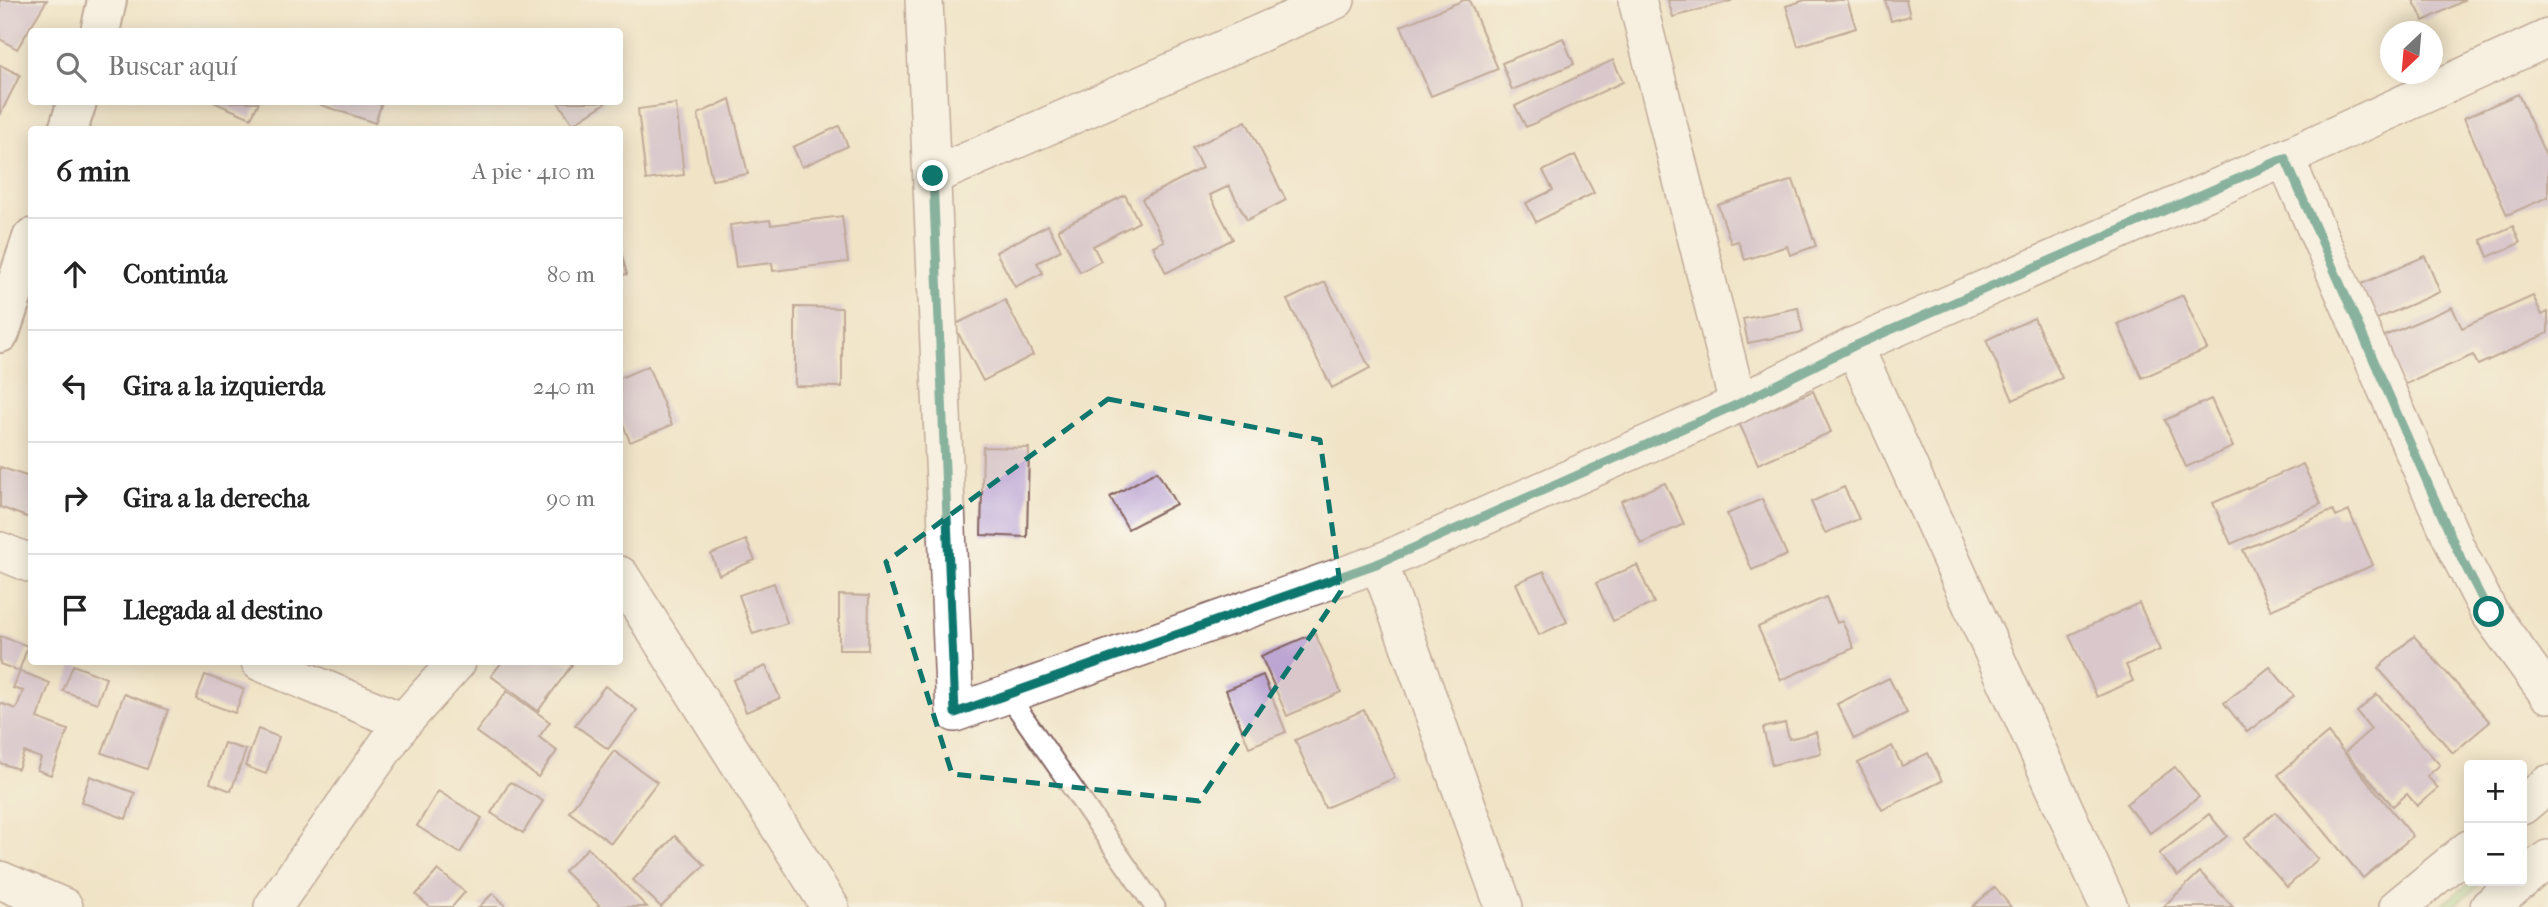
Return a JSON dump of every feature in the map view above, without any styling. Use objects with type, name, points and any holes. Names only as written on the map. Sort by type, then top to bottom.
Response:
[{"type":"street","points":[[101,28],[107,0]]},
{"type":"street","points":[[924,0],[955,713],[1379,563],[1738,404],[1854,346],[2285,158],[2548,38]]},
{"type":"street","points":[[933,176],[1336,0]]},
{"type":"street","points":[[1637,0],[1738,404]]},
{"type":"street","points":[[69,126],[76,105]]},
{"type":"street","points":[[2285,158],[2457,550],[2489,612],[2548,694]]},
{"type":"street","points":[[0,333],[28,250]]},
{"type":"street","points":[[1854,346],[2109,907]]},
{"type":"street","points":[[0,551],[28,562]]},
{"type":"street","points":[[1379,563],[1503,907]]},
{"type":"street","points":[[623,580],[817,901]]},
{"type":"street","points":[[267,665],[403,722]]},
{"type":"street","points":[[273,907],[403,722],[454,665]]},
{"type":"street","points":[[2527,802],[2548,785]]},
{"type":"street","points":[[2398,907],[2464,853]]},
{"type":"street","points":[[2527,875],[2548,859]]},
{"type":"street","points":[[0,880],[64,907]]},
{"type":"street","points":[[2489,907],[2514,886]]},
{"type":"lane","points":[[1007,695],[1155,907]]},
{"type":"highlighted area","points":[[1108,399],[1320,440],[1341,591],[1199,801],[952,774],[886,562]]},
{"type":"green space","points":[[2466,886],[2478,886],[2452,907],[2439,907]]},
{"type":"building","points":[[0,0],[47,0],[17,49],[0,39]]},
{"type":"building","points":[[1469,0],[1498,69],[1431,96],[1401,26]]},
{"type":"building","points":[[1668,0],[1731,0],[1731,1],[1673,17]]},
{"type":"building","points":[[1805,0],[1847,0],[1856,28],[1798,46],[1786,6]]},
{"type":"building","points":[[1885,0],[1906,0],[1910,16],[1891,21]]},
{"type":"building","points":[[2413,0],[2465,0],[2424,21]]},
{"type":"building","points":[[1563,38],[1574,64],[1512,90],[1502,63]]},
{"type":"building","points":[[1613,60],[1623,82],[1526,127],[1515,106]]},
{"type":"building","points":[[0,65],[20,75],[0,115]]},
{"type":"building","points":[[2518,94],[2548,160],[2548,197],[2507,215],[2464,118]]},
{"type":"building","points":[[730,99],[748,174],[712,180],[698,114]]},
{"type":"building","points":[[676,104],[684,175],[646,180],[638,109]]},
{"type":"building","points":[[220,105],[258,105],[251,118]]},
{"type":"building","points":[[321,105],[381,105],[375,123]]},
{"type":"building","points":[[560,105],[602,105],[573,124]]},
{"type":"building","points":[[1246,121],[1286,200],[1247,220],[1229,186],[1210,195],[1233,239],[1166,273],[1153,246],[1164,241],[1142,199],[1202,168],[1192,148]]},
{"type":"building","points":[[839,126],[848,146],[802,167],[793,147]]},
{"type":"building","points":[[1575,155],[1594,193],[1536,222],[1526,203],[1553,190],[1543,171]]},
{"type":"building","points":[[1793,180],[1816,246],[1790,255],[1787,246],[1745,260],[1738,241],[1731,243],[1718,205]]},
{"type":"building","points":[[1125,195],[1139,222],[1093,246],[1101,261],[1080,272],[1058,229]]},
{"type":"building","points":[[842,216],[848,262],[773,271],[772,263],[736,267],[730,225],[770,220],[771,225]]},
{"type":"building","points":[[1048,225],[1061,250],[1037,263],[1043,273],[1015,287],[996,252]]},
{"type":"building","points":[[2513,226],[2520,243],[2488,257],[2481,240]]},
{"type":"building","points":[[2425,256],[2440,292],[2375,320],[2359,285]]},
{"type":"building","points":[[623,259],[627,274],[623,275]]},
{"type":"building","points":[[1325,282],[1370,368],[1332,388],[1287,300]]},
{"type":"building","points":[[2183,295],[2207,349],[2142,378],[2118,324]]},
{"type":"building","points":[[2533,296],[2542,315],[2548,312],[2548,333],[2478,365],[2473,355],[2404,385],[2382,337],[2452,307],[2462,328]]},
{"type":"building","points":[[1005,300],[1033,355],[983,381],[954,325]]},
{"type":"building","points":[[795,307],[842,308],[842,387],[795,386]]},
{"type":"building","points":[[1798,308],[1803,332],[1748,343],[1743,319]]},
{"type":"building","points":[[2034,318],[2062,378],[2013,400],[1986,340]]},
{"type":"building","points":[[648,366],[672,425],[630,442],[623,424],[623,377]]},
{"type":"building","points":[[1813,391],[1831,432],[1758,464],[1739,423]]},
{"type":"building","points":[[2211,399],[2233,447],[2186,467],[2165,420]]},
{"type":"building","points":[[983,447],[1029,448],[1027,537],[981,535]]},
{"type":"building","points":[[2303,464],[2321,504],[2231,544],[2213,503]]},
{"type":"building","points":[[0,467],[28,477],[28,518],[0,507]]},
{"type":"building","points":[[1157,471],[1176,504],[1128,529],[1110,497]]},
{"type":"building","points":[[1665,483],[1684,524],[1641,544],[1621,501]]},
{"type":"building","points":[[1844,487],[1859,519],[1825,533],[1811,502]]},
{"type":"building","points":[[1762,499],[1787,555],[1752,570],[1727,514]]},
{"type":"building","points":[[2333,510],[2336,517],[2349,511],[2373,565],[2271,610],[2243,550]]},
{"type":"building","points":[[746,540],[755,560],[719,575],[711,554]]},
{"type":"building","points":[[1637,565],[1654,603],[1613,621],[1596,583]]},
{"type":"building","points":[[1544,571],[1567,622],[1539,635],[1516,583]]},
{"type":"building","points":[[774,583],[787,623],[753,634],[739,595]]},
{"type":"building","points":[[839,595],[869,596],[868,650],[839,650]]},
{"type":"building","points":[[1826,597],[1837,623],[1842,621],[1854,648],[1781,680],[1758,627]]},
{"type":"building","points":[[2139,603],[2160,650],[2126,665],[2133,681],[2097,697],[2069,635]]},
{"type":"building","points":[[1315,633],[1341,692],[1287,716],[1261,656]]},
{"type":"building","points":[[0,636],[28,646],[19,671],[0,664]]},
{"type":"building","points":[[2414,636],[2490,722],[2453,753],[2378,668]]},
{"type":"building","points":[[73,665],[106,678],[97,703],[63,691]]},
{"type":"building","points":[[500,665],[572,665],[538,711],[491,676]]},
{"type":"building","points":[[766,666],[780,698],[746,712],[733,680]]},
{"type":"building","points":[[2270,667],[2294,696],[2247,732],[2224,703]]},
{"type":"building","points":[[20,671],[50,683],[37,718],[68,730],[51,775],[37,770],[41,758],[24,752],[18,769],[0,763],[0,703],[16,709],[23,691],[13,688]]},
{"type":"building","points":[[205,675],[244,689],[235,713],[196,699]]},
{"type":"building","points":[[1263,675],[1286,732],[1249,747],[1226,690]]},
{"type":"building","points":[[1889,678],[1907,713],[1854,739],[1837,704]]},
{"type":"building","points":[[605,686],[637,710],[608,749],[575,725]]},
{"type":"building","points":[[507,691],[550,722],[539,737],[557,751],[538,777],[476,732]]},
{"type":"building","points":[[124,694],[168,710],[147,769],[102,753]]},
{"type":"building","points":[[2377,694],[2440,765],[2427,776],[2438,788],[2417,806],[2407,794],[2393,806],[2345,752],[2371,729],[2357,712]]},
{"type":"building","points":[[1364,710],[1395,778],[1325,808],[1295,740]]},
{"type":"building","points":[[1785,723],[1789,739],[1816,732],[1821,753],[1772,765],[1763,728]]},
{"type":"building","points":[[258,729],[279,737],[266,774],[245,766]]},
{"type":"building","points":[[2328,733],[2413,836],[2363,878],[2278,775]]},
{"type":"building","points":[[224,743],[246,750],[231,791],[210,783]]},
{"type":"building","points":[[1892,746],[1902,766],[1928,753],[1942,781],[1882,810],[1858,763]]},
{"type":"building","points":[[614,751],[657,782],[611,843],[569,812]]},
{"type":"building","points":[[2175,767],[2199,797],[2150,833],[2126,804]]},
{"type":"building","points":[[90,776],[135,793],[126,819],[81,802]]},
{"type":"building","points":[[510,782],[543,801],[523,833],[491,813]]},
{"type":"building","points":[[438,791],[482,818],[460,853],[417,826]]},
{"type":"building","points":[[2275,812],[2318,859],[2287,887],[2244,839]]},
{"type":"building","points":[[2209,814],[2227,836],[2178,876],[2159,854]]},
{"type":"building","points":[[675,836],[705,865],[661,907],[633,880]]},
{"type":"building","points":[[588,848],[647,907],[597,907],[599,905],[564,871]]},
{"type":"building","points":[[438,870],[465,892],[452,907],[430,907],[416,895]]},
{"type":"building","points":[[2200,872],[2233,907],[2163,907]]},
{"type":"building","points":[[1995,887],[2011,907],[1972,907]]},
{"type":"building","points":[[493,893],[507,907],[479,907]]},
{"type":"route","points":[[933,176],[955,713],[1379,563],[1738,404],[1854,346],[2285,158],[2457,550],[2489,612]]}]
